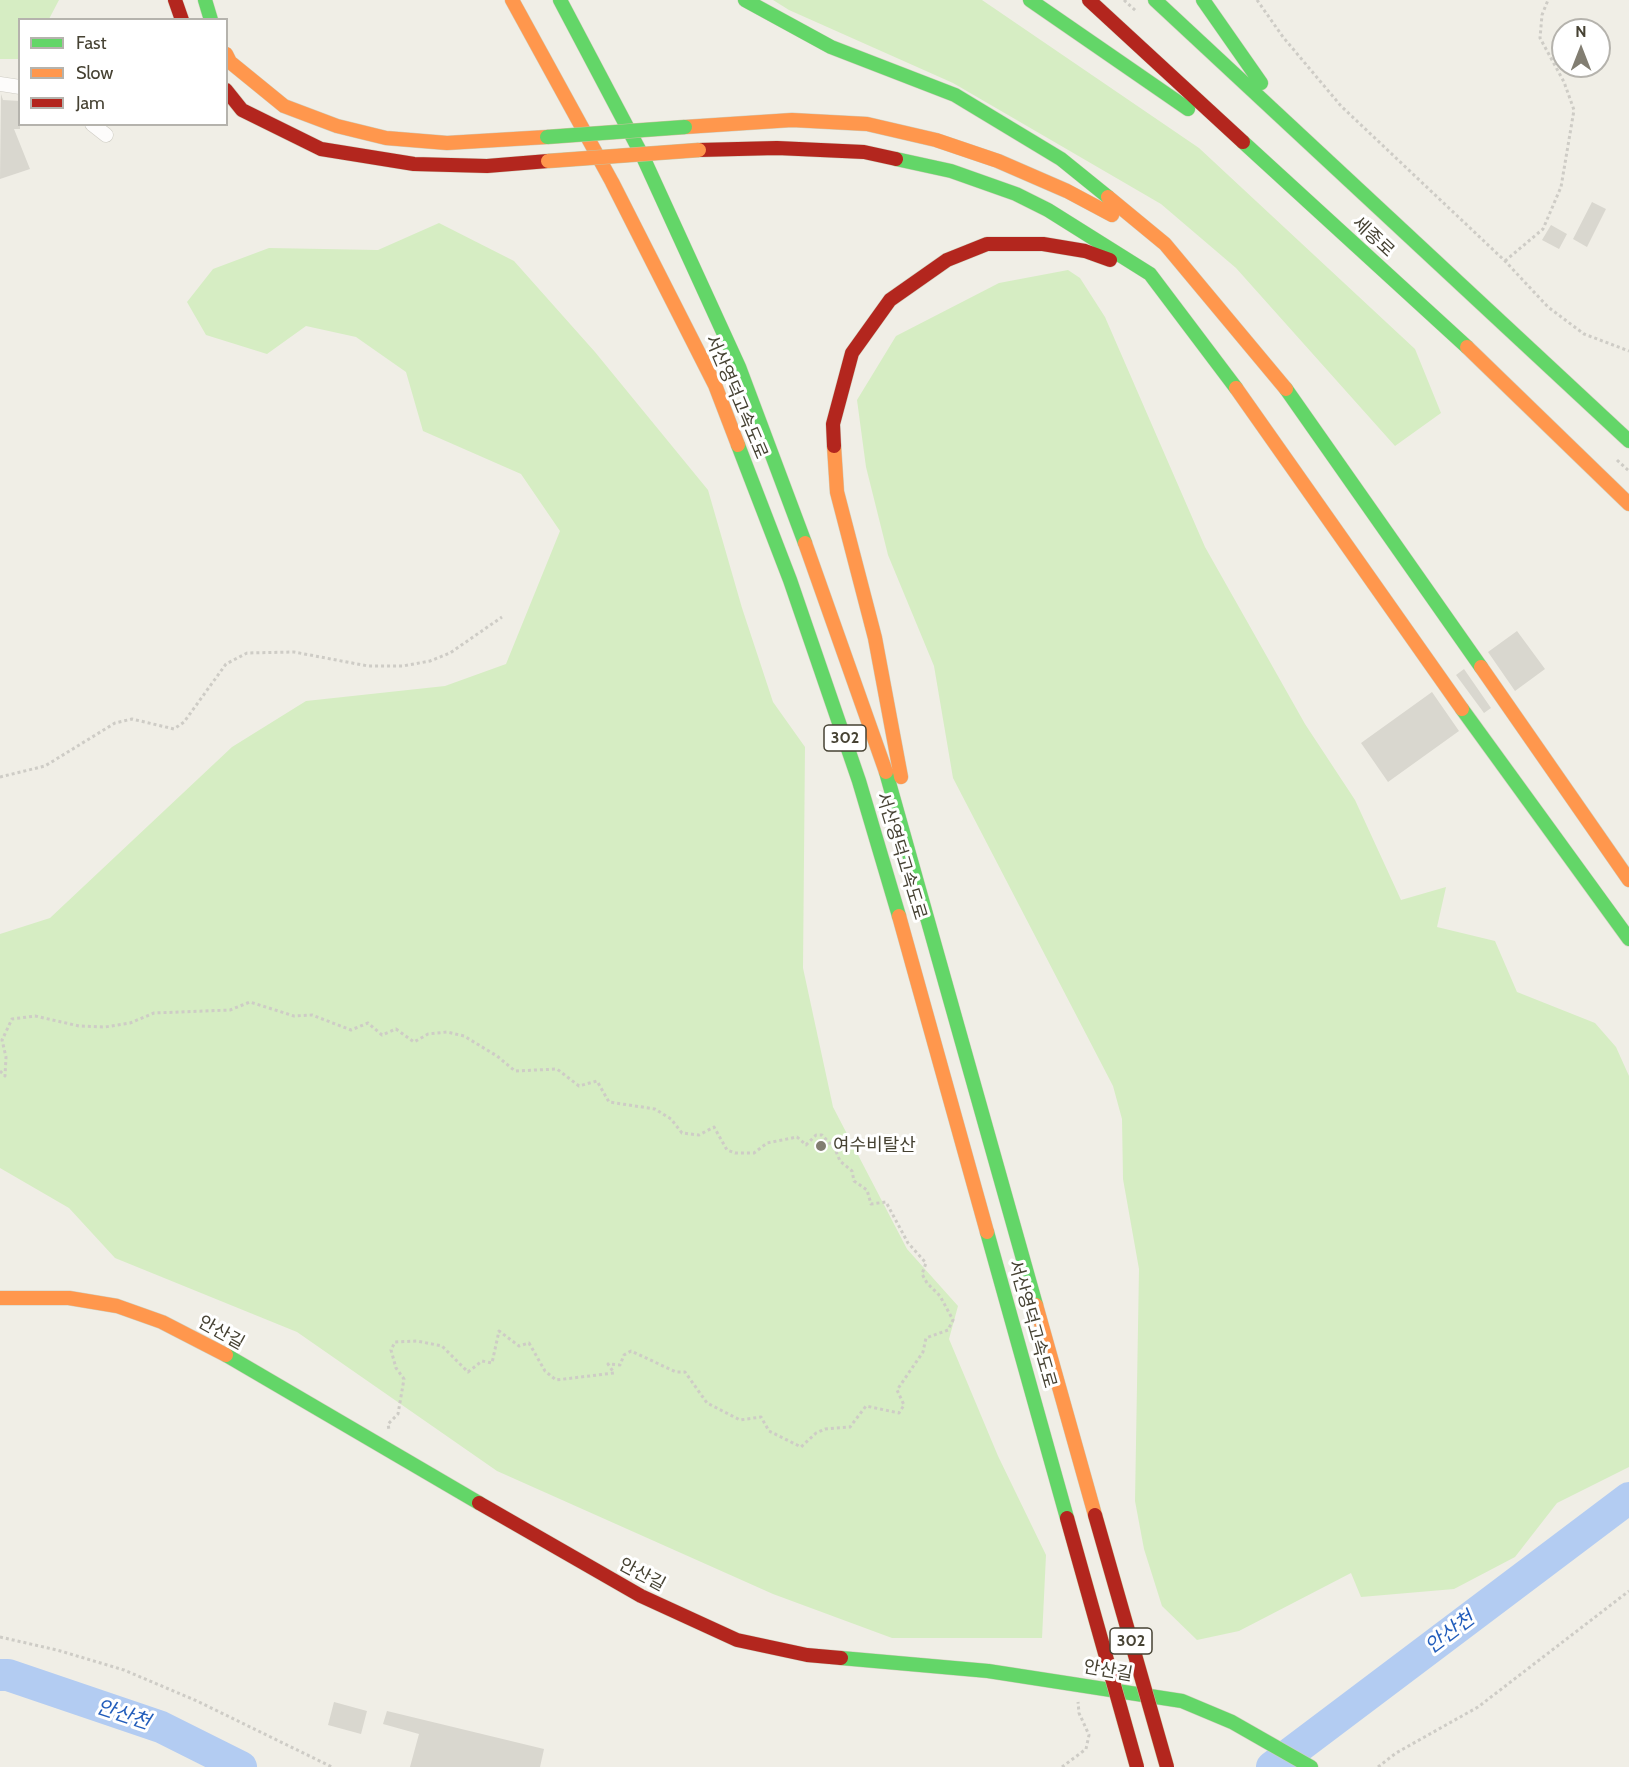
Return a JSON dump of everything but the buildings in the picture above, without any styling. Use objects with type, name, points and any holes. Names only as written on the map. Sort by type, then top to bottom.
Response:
[{"type":"main road","points":[[175,0],[181,18]]},
{"type":"main road","points":[[205,0],[210,18]]},
{"type":"main road","name":"서산영덕고속도로","points":[[512,0],[612,182],[715,385],[790,580],[860,781],[1137,1767]]},
{"type":"main road","name":"서산영덕고속도로","points":[[560,0],[643,157],[739,368],[814,566],[881,758],[1167,1767]]},
{"type":"main road","points":[[745,0],[831,46],[955,95],[1061,159],[1165,244],[1280,380],[1629,880]]},
{"type":"main road","points":[[1030,0],[1269,165]]},
{"type":"main road","name":"세종로","points":[[1089,0],[1473,353],[1629,504]]},
{"type":"main road","name":"세종로","points":[[1155,0],[1629,441]]},
{"type":"main road","points":[[1203,0],[1291,125]]},
{"type":"main road","points":[[228,58],[284,106],[337,126],[386,138],[447,143],[792,120],[867,124],[936,140],[998,161],[1067,191],[1165,244]]},
{"type":"main road","points":[[228,92],[242,110],[321,149],[414,164],[487,166],[699,150],[777,148],[864,152],[951,171],[1016,194],[1037,204],[1150,274],[1249,405],[1459,705],[1629,939]]},
{"type":"main road","points":[[928,920],[874,638],[837,492],[833,424],[852,353],[890,300],[947,260],[987,244],[1043,244],[1085,251],[1150,274]]},
{"type":"main road","name":"안산길","points":[[0,1298],[69,1298],[117,1306],[162,1322],[222,1353],[641,1596],[737,1640],[807,1655],[988,1671],[1182,1701],[1232,1722],[1311,1767]]},
{"type":"street","points":[[0,84],[18,87]]},
{"type":"street","points":[[95,126],[106,135]]},
{"type":"path","points":[[1257,0],[1283,37],[1341,106],[1504,261],[1548,307],[1584,334],[1629,351]]},
{"type":"path","points":[[1504,261],[1544,229],[1561,187],[1574,110],[1564,82],[1540,38],[1542,15],[1548,0]]},
{"type":"path","points":[[0,777],[45,766],[115,723],[132,719],[174,729],[184,722],[226,664],[247,653],[294,652],[368,666],[403,666],[430,662],[450,654],[502,617]]},
{"type":"path","points":[[0,1071],[4,1076],[6,1058],[2,1040],[12,1019],[35,1016],[79,1026],[105,1027],[130,1023],[154,1013],[230,1010],[250,1002],[294,1016],[312,1016],[351,1030],[368,1023],[382,1035],[396,1029],[414,1042],[428,1034],[447,1032],[464,1036],[497,1056],[515,1071],[557,1069],[579,1086],[597,1081],[609,1102],[655,1108],[671,1119],[682,1133],[699,1135],[714,1127],[727,1150],[735,1153],[754,1153],[767,1143],[797,1137],[806,1145],[816,1135],[822,1135],[835,1149],[840,1161],[852,1171],[854,1181],[867,1190],[871,1204],[886,1202],[908,1243],[926,1263],[922,1274],[927,1284],[940,1296],[953,1320],[948,1330],[926,1338],[923,1352],[897,1390],[904,1405],[899,1413],[866,1406],[850,1427],[816,1433],[801,1447],[769,1431],[761,1417],[740,1420],[707,1402],[685,1372],[676,1372],[631,1351],[624,1355],[620,1365],[609,1364],[614,1373],[556,1380],[545,1371],[529,1343],[519,1346],[499,1331],[492,1363],[482,1361],[468,1372],[442,1346],[417,1341],[395,1342],[391,1350],[396,1368],[404,1379],[398,1414],[388,1424],[391,1453]]},
{"type":"path","points":[[1378,1767],[1396,1753],[1478,1707],[1629,1591]]},
{"type":"path","points":[[0,1637],[57,1650],[124,1670],[196,1701],[332,1767]]},
{"type":"path","points":[[1062,1767],[1086,1749],[1089,1735],[1079,1713],[1076,1683]]},
{"type":"green space","points":[[0,0],[59,0],[50,18],[18,18],[18,59],[0,59]]},
{"type":"green space","points":[[773,0],[982,0],[1199,148],[1415,349],[1441,413],[1395,446],[1236,268],[1161,204],[953,83],[789,10]]},
{"type":"green space","points":[[439,223],[514,261],[595,352],[708,490],[742,608],[773,702],[805,747],[803,968],[833,1107],[907,1249],[958,1306],[949,1339],[998,1456],[1046,1555],[1042,1638],[892,1638],[773,1594],[497,1471],[297,1332],[115,1258],[69,1208],[0,1168],[0,934],[50,918],[232,747],[306,701],[445,686],[506,664],[560,531],[521,474],[423,431],[406,372],[356,337],[306,326],[267,354],[206,335],[187,302],[213,269],[269,248],[378,250]]},
{"type":"green space","points":[[1068,270],[1080,278],[1105,317],[1205,547],[1305,724],[1355,800],[1401,900],[1446,887],[1437,927],[1495,941],[1517,992],[1595,1023],[1616,1047],[1629,1076],[1629,1467],[1557,1503],[1515,1557],[1454,1589],[1361,1597],[1351,1573],[1239,1631],[1197,1640],[1162,1606],[1144,1549],[1135,1501],[1139,1269],[1123,1179],[1122,1119],[1113,1086],[953,778],[934,666],[888,555],[866,467],[857,400],[896,336],[999,283]]},
{"type":"waterway","name":"안산천","points":[[1272,1767],[1629,1498]]},
{"type":"waterway","name":"안산천","points":[[0,1675],[8,1675],[161,1727],[241,1767]]},
{"type":"traffic: fast","points":[[205,0],[210,18]]},
{"type":"traffic: fast","points":[[560,0],[643,157],[739,367],[805,543]]},
{"type":"traffic: fast","points":[[745,0],[831,47],[955,95],[1061,159],[1108,197]]},
{"type":"traffic: fast","points":[[1030,0],[1188,109]]},
{"type":"traffic: fast","points":[[1155,0],[1629,441]]},
{"type":"traffic: fast","points":[[1203,0],[1261,83]]},
{"type":"traffic: fast","points":[[547,137],[685,127]]},
{"type":"traffic: fast","points":[[1243,142],[1467,347]]},
{"type":"traffic: fast","points":[[896,159],[951,171],[1016,194],[1048,210],[1150,274],[1236,388]]},
{"type":"traffic: fast","points":[[1286,389],[1481,667]]},
{"type":"traffic: fast","points":[[738,445],[790,580],[859,781],[899,916]]},
{"type":"traffic: fast","points":[[1462,709],[1629,939]]},
{"type":"traffic: fast","points":[[886,772],[1036,1305]]},
{"type":"traffic: fast","points":[[987,1232],[1067,1518]]},
{"type":"traffic: fast","points":[[226,1355],[479,1503]]},
{"type":"traffic: fast","points":[[841,1658],[988,1671],[1182,1701],[1232,1722],[1311,1767]]},
{"type":"traffic: slow","points":[[512,0],[612,182],[715,385],[738,445]]},
{"type":"traffic: slow","points":[[228,58],[284,106],[337,126],[386,138],[447,143],[547,137]]},
{"type":"traffic: slow","points":[[685,127],[792,120],[867,124],[936,140],[998,161],[1067,191],[1112,215]]},
{"type":"traffic: slow","points":[[548,161],[699,150]]},
{"type":"traffic: slow","points":[[1108,197],[1165,244],[1286,389]]},
{"type":"traffic: slow","points":[[1467,347],[1629,504]]},
{"type":"traffic: slow","points":[[1236,388],[1462,709]]},
{"type":"traffic: slow","points":[[834,446],[837,492],[875,638],[901,777]]},
{"type":"traffic: slow","points":[[805,543],[886,772]]},
{"type":"traffic: slow","points":[[1481,667],[1629,880]]},
{"type":"traffic: slow","points":[[899,916],[987,1232]]},
{"type":"traffic: slow","points":[[0,1298],[69,1298],[117,1306],[162,1322],[226,1355]]},
{"type":"traffic: slow","points":[[1036,1305],[1095,1515]]},
{"type":"traffic: jam","points":[[175,0],[181,18]]},
{"type":"traffic: jam","points":[[1089,0],[1243,142]]},
{"type":"traffic: jam","points":[[228,92],[242,110],[321,149],[414,164],[487,166],[548,161]]},
{"type":"traffic: jam","points":[[699,150],[777,148],[864,152],[896,159]]},
{"type":"traffic: jam","points":[[834,446],[833,424],[852,353],[890,300],[947,260],[987,244],[1043,244],[1085,251],[1110,260]]},
{"type":"traffic: jam","points":[[479,1503],[641,1596],[737,1640],[807,1655],[841,1658]]},
{"type":"traffic: jam","points":[[1095,1515],[1167,1767]]},
{"type":"traffic: jam","points":[[1067,1518],[1137,1767]]},
{"type":"place","name":"여수비탈산","points":[[821,1146]]}]
